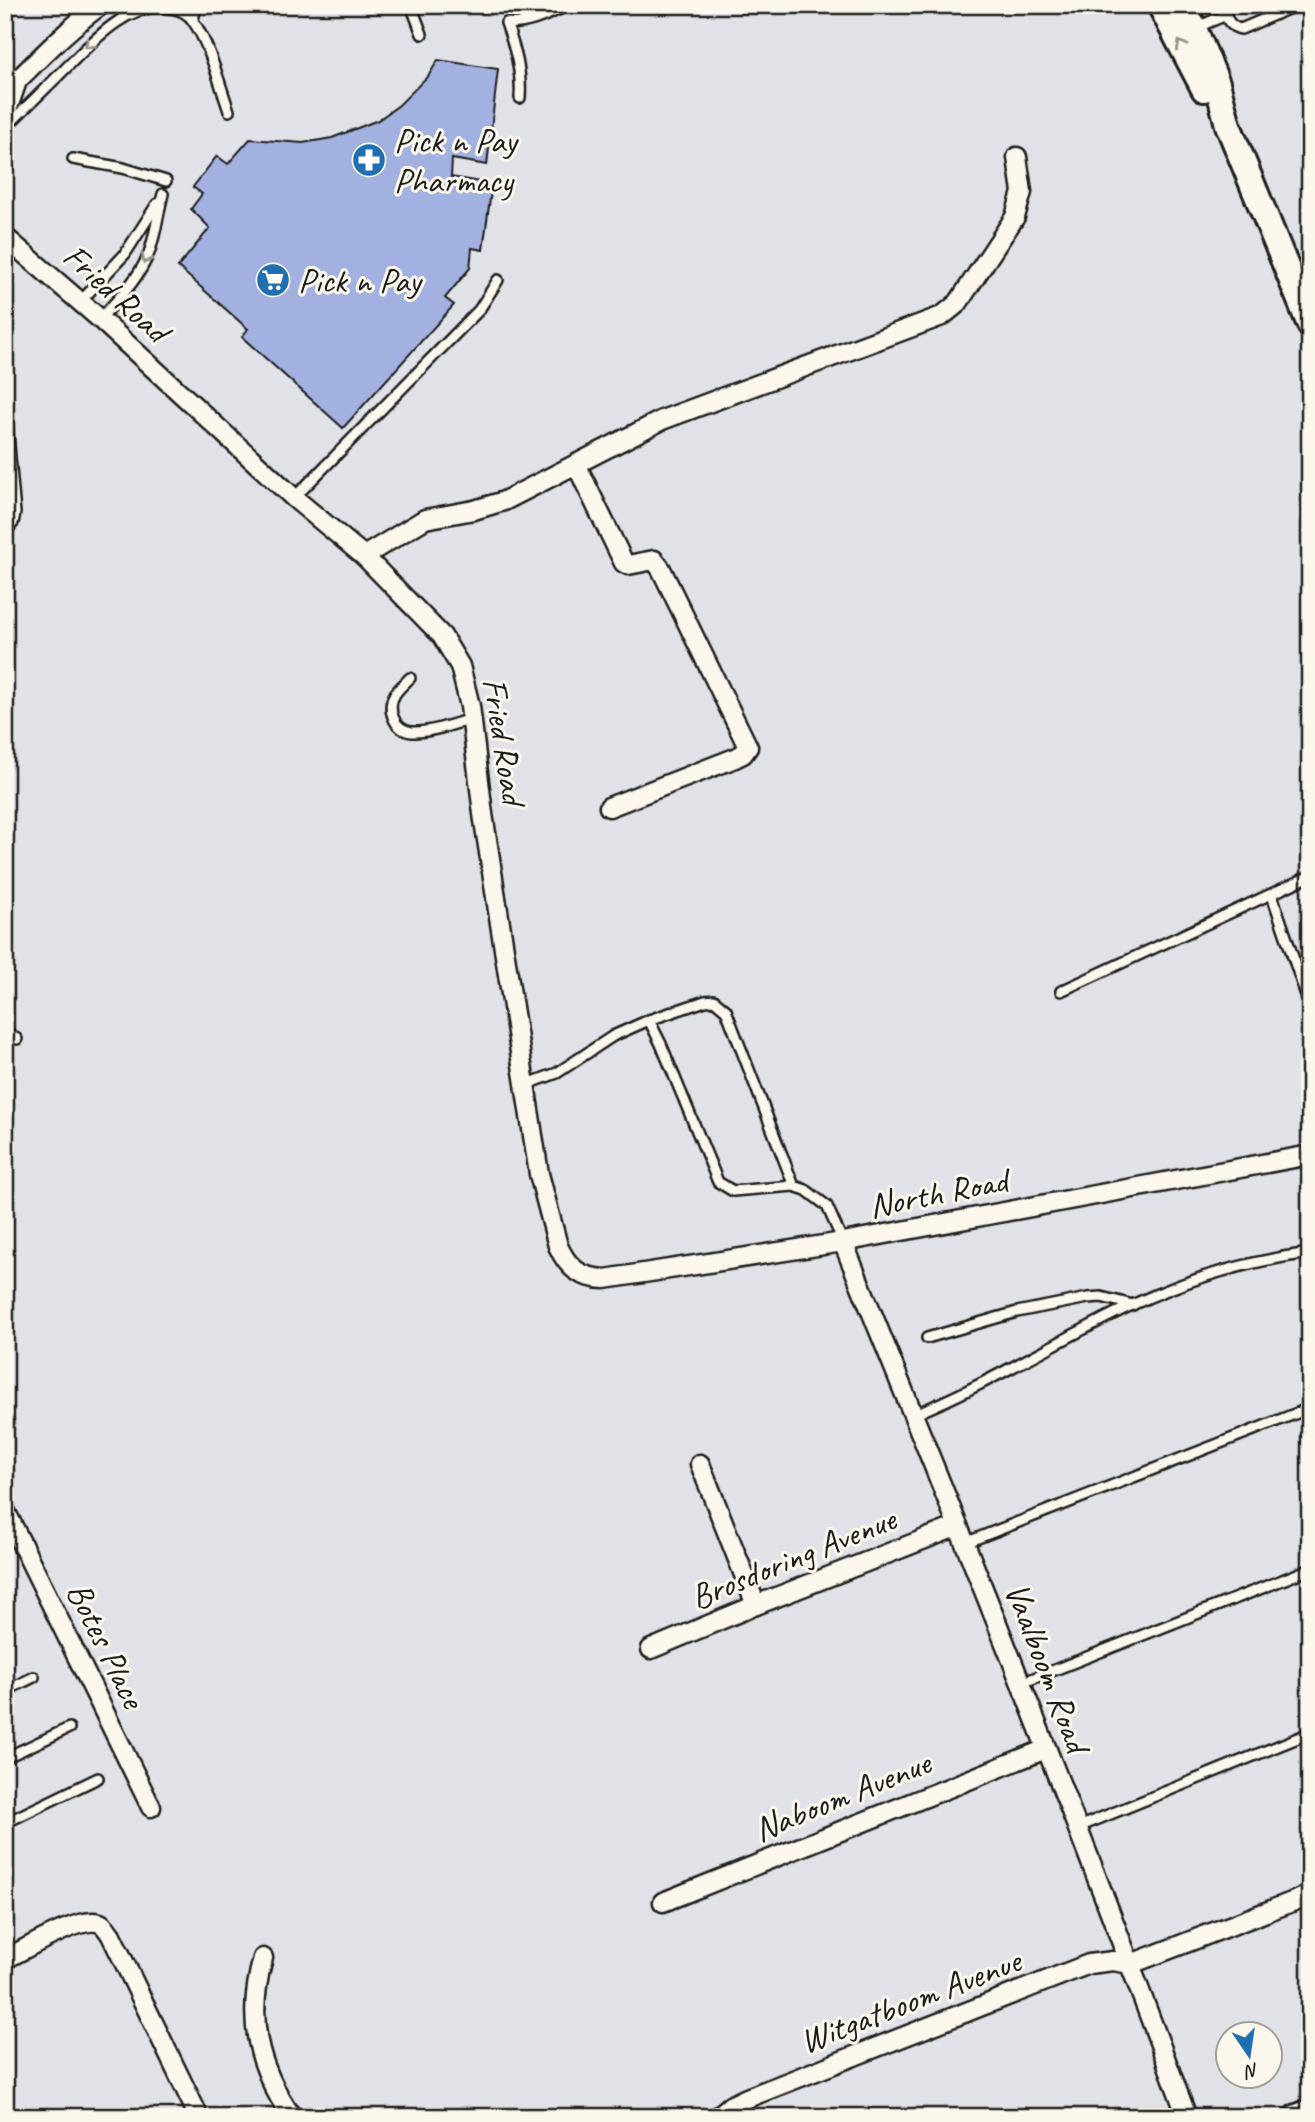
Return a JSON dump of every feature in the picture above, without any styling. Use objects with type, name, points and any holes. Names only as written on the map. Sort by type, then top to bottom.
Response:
[{"type":"main road","points":[[1160,5],[1205,91],[1228,125]]},
{"type":"main road","points":[[1189,17],[1217,83],[1228,125],[1310,325]]},
{"type":"main road","points":[[1297,2117],[1310,2112]]},
{"type":"street","points":[[5,116],[11,87],[74,13],[101,5]]},
{"type":"street","points":[[364,556],[425,519],[474,510],[504,501],[662,421],[942,316],[958,303],[1015,216],[1023,192],[1017,157]]},
{"type":"street","name":"Fried Road","points":[[5,237],[100,319],[294,498],[364,556],[442,636],[460,666],[471,719],[485,828],[539,1174],[551,1227],[563,1257],[576,1272]]},
{"type":"street","points":[[576,464],[624,563],[628,565],[654,560],[661,569],[748,747],[743,754],[735,758],[609,807]]},
{"type":"street","name":"North Road","points":[[576,1272],[605,1279],[843,1242],[1310,1155]]},
{"type":"street","name":"Vaalboom Road","points":[[843,1242],[1131,1964],[1187,2117]]},
{"type":"street","points":[[700,1464],[756,1605]]},
{"type":"street","name":"Botes Place","points":[[5,1510],[151,1807]]},
{"type":"street","name":"Brosdoring Avenue","points":[[651,1649],[756,1605],[962,1535]]},
{"type":"street","name":"Naboom Avenue","points":[[663,1902],[1046,1749]]},
{"type":"street","points":[[1131,1964],[1310,1895]]},
{"type":"street","points":[[5,1959],[76,1925],[91,1922],[100,1923],[107,1928],[184,2085],[196,2117]]},
{"type":"street","points":[[263,1958],[255,1998],[258,2048],[266,2073],[292,2117]]},
{"type":"street","name":"Witgatboom Avenue","points":[[717,2117],[730,2106],[747,2098],[1089,1964],[1113,1961],[1131,1964]]},
{"type":"lane","points":[[193,19],[197,5]]},
{"type":"lane","points":[[411,5],[422,34]]},
{"type":"lane","points":[[520,98],[521,84],[516,51],[506,23],[537,18],[569,5]]},
{"type":"lane","points":[[1221,5],[1234,28],[1241,29],[1297,5]]},
{"type":"lane","points":[[5,128],[84,48],[115,24],[130,16],[162,6],[178,9],[193,19],[214,65],[229,111]]},
{"type":"lane","points":[[1189,17],[1226,15]]},
{"type":"lane","points":[[73,159],[123,168],[166,181]]},
{"type":"lane","points":[[80,302],[124,254],[163,194],[154,237],[144,265],[128,288],[100,319]]},
{"type":"lane","points":[[294,498],[479,310],[498,280]]},
{"type":"lane","points":[[5,401],[9,480],[15,513],[13,523],[5,532]]},
{"type":"lane","points":[[410,678],[394,695],[391,704],[391,715],[401,729],[421,732],[471,719]]},
{"type":"lane","points":[[1061,991],[1310,876]]},
{"type":"lane","points":[[1272,895],[1310,1007]]},
{"type":"lane","points":[[525,1085],[557,1073],[613,1036],[649,1020],[714,1000],[726,1010],[794,1186]]},
{"type":"lane","points":[[649,1020],[718,1182],[733,1191],[794,1186],[806,1190],[827,1206],[843,1242]]},
{"type":"lane","points":[[5,1031],[17,1039]]},
{"type":"lane","points":[[913,1415],[986,1382],[1133,1305],[1238,1266],[1310,1253]]},
{"type":"lane","points":[[927,1338],[1017,1312],[1088,1298],[1101,1297],[1133,1305]]},
{"type":"lane","points":[[962,1535],[1310,1408]]},
{"type":"lane","points":[[1019,1684],[1310,1569]]},
{"type":"lane","points":[[5,1691],[34,1677]]},
{"type":"lane","points":[[5,1758],[69,1728]]},
{"type":"lane","points":[[1076,1828],[1310,1733]]},
{"type":"lane","points":[[5,1823],[98,1778]]},
{"type":"building","points":[[438,60],[498,69],[487,165],[452,159],[451,177],[492,184],[483,250],[472,248],[470,268],[445,298],[454,305],[343,428],[242,337],[248,329],[178,267],[210,228],[191,209],[202,194],[193,187],[217,156],[228,164],[250,139],[303,143],[332,138],[378,120],[399,105],[429,75]]},
{"type":"place","name":"Pick n Pay Pharmacy","points":[[369,160]]},
{"type":"place","name":"Pick n Pay","points":[[273,280]]}]
